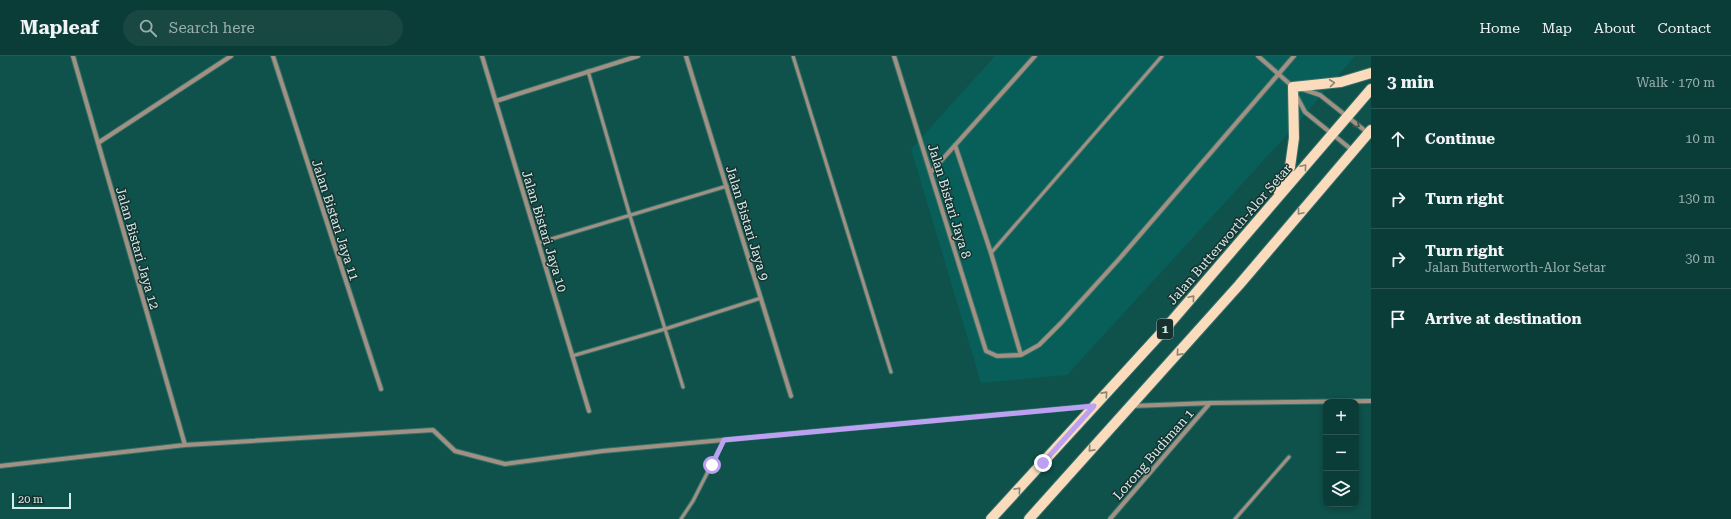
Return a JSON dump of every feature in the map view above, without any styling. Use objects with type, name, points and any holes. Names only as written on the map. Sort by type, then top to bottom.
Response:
[{"type":"main road","points":[[1275,201],[1290,166],[1294,138],[1293,87],[1341,82],[1371,73]]},
{"type":"main road","name":"Jalan Butterworth-Alor Setar","points":[[991,519],[1164,330],[1371,89]]},
{"type":"main road","name":"1","points":[[1029,519],[1234,291],[1369,131]]},
{"type":"street","name":"Jalan Bistari Jaya 12","points":[[73,56],[185,445]]},
{"type":"street","points":[[98,143],[231,56]]},
{"type":"street","name":"Jalan Bistari Jaya 11","points":[[273,56],[381,389]]},
{"type":"street","name":"Jalan Bistari Jaya 10","points":[[482,56],[589,411]]},
{"type":"street","points":[[496,101],[638,56]]},
{"type":"street","name":"Jalan Bistari Jaya 9","points":[[686,56],[791,396]]},
{"type":"street","name":"Jalan Bistari Jaya 8","points":[[894,56],[986,351],[997,356],[1021,355]]},
{"type":"street","points":[[931,172],[1035,56]]},
{"type":"street","points":[[1258,56],[1293,87],[1305,112],[1352,150]]},
{"type":"street","points":[[955,145],[991,253],[1021,355],[1039,345],[1061,323],[1135,241],[1294,56]]},
{"type":"street","points":[[1293,87],[1320,95],[1347,117],[1369,131]]},
{"type":"street","points":[[1129,406],[1210,403],[1371,402]]},
{"type":"street","name":"Lorong Budiman 1","points":[[1110,519],[1210,403]]},
{"type":"street","points":[[0,466],[185,445],[434,430],[455,451],[505,464],[603,451],[1094,406]]},
{"type":"lane","points":[[793,56],[891,372]]},
{"type":"lane","points":[[991,253],[1162,56]]},
{"type":"lane","points":[[588,71],[630,216],[683,387]]},
{"type":"lane","points":[[538,242],[630,216],[726,186]]},
{"type":"lane","points":[[572,356],[665,329],[761,298]]},
{"type":"lane","points":[[681,519],[693,502],[724,440]]},
{"type":"lane","points":[[1235,519],[1289,457]]},
{"type":"shaded area","points":[[995,56],[1355,56],[1298,123],[1067,375],[981,383],[911,149]]},
{"type":"route","points":[[712,465],[724,440],[1094,406],[1043,463]]}]
